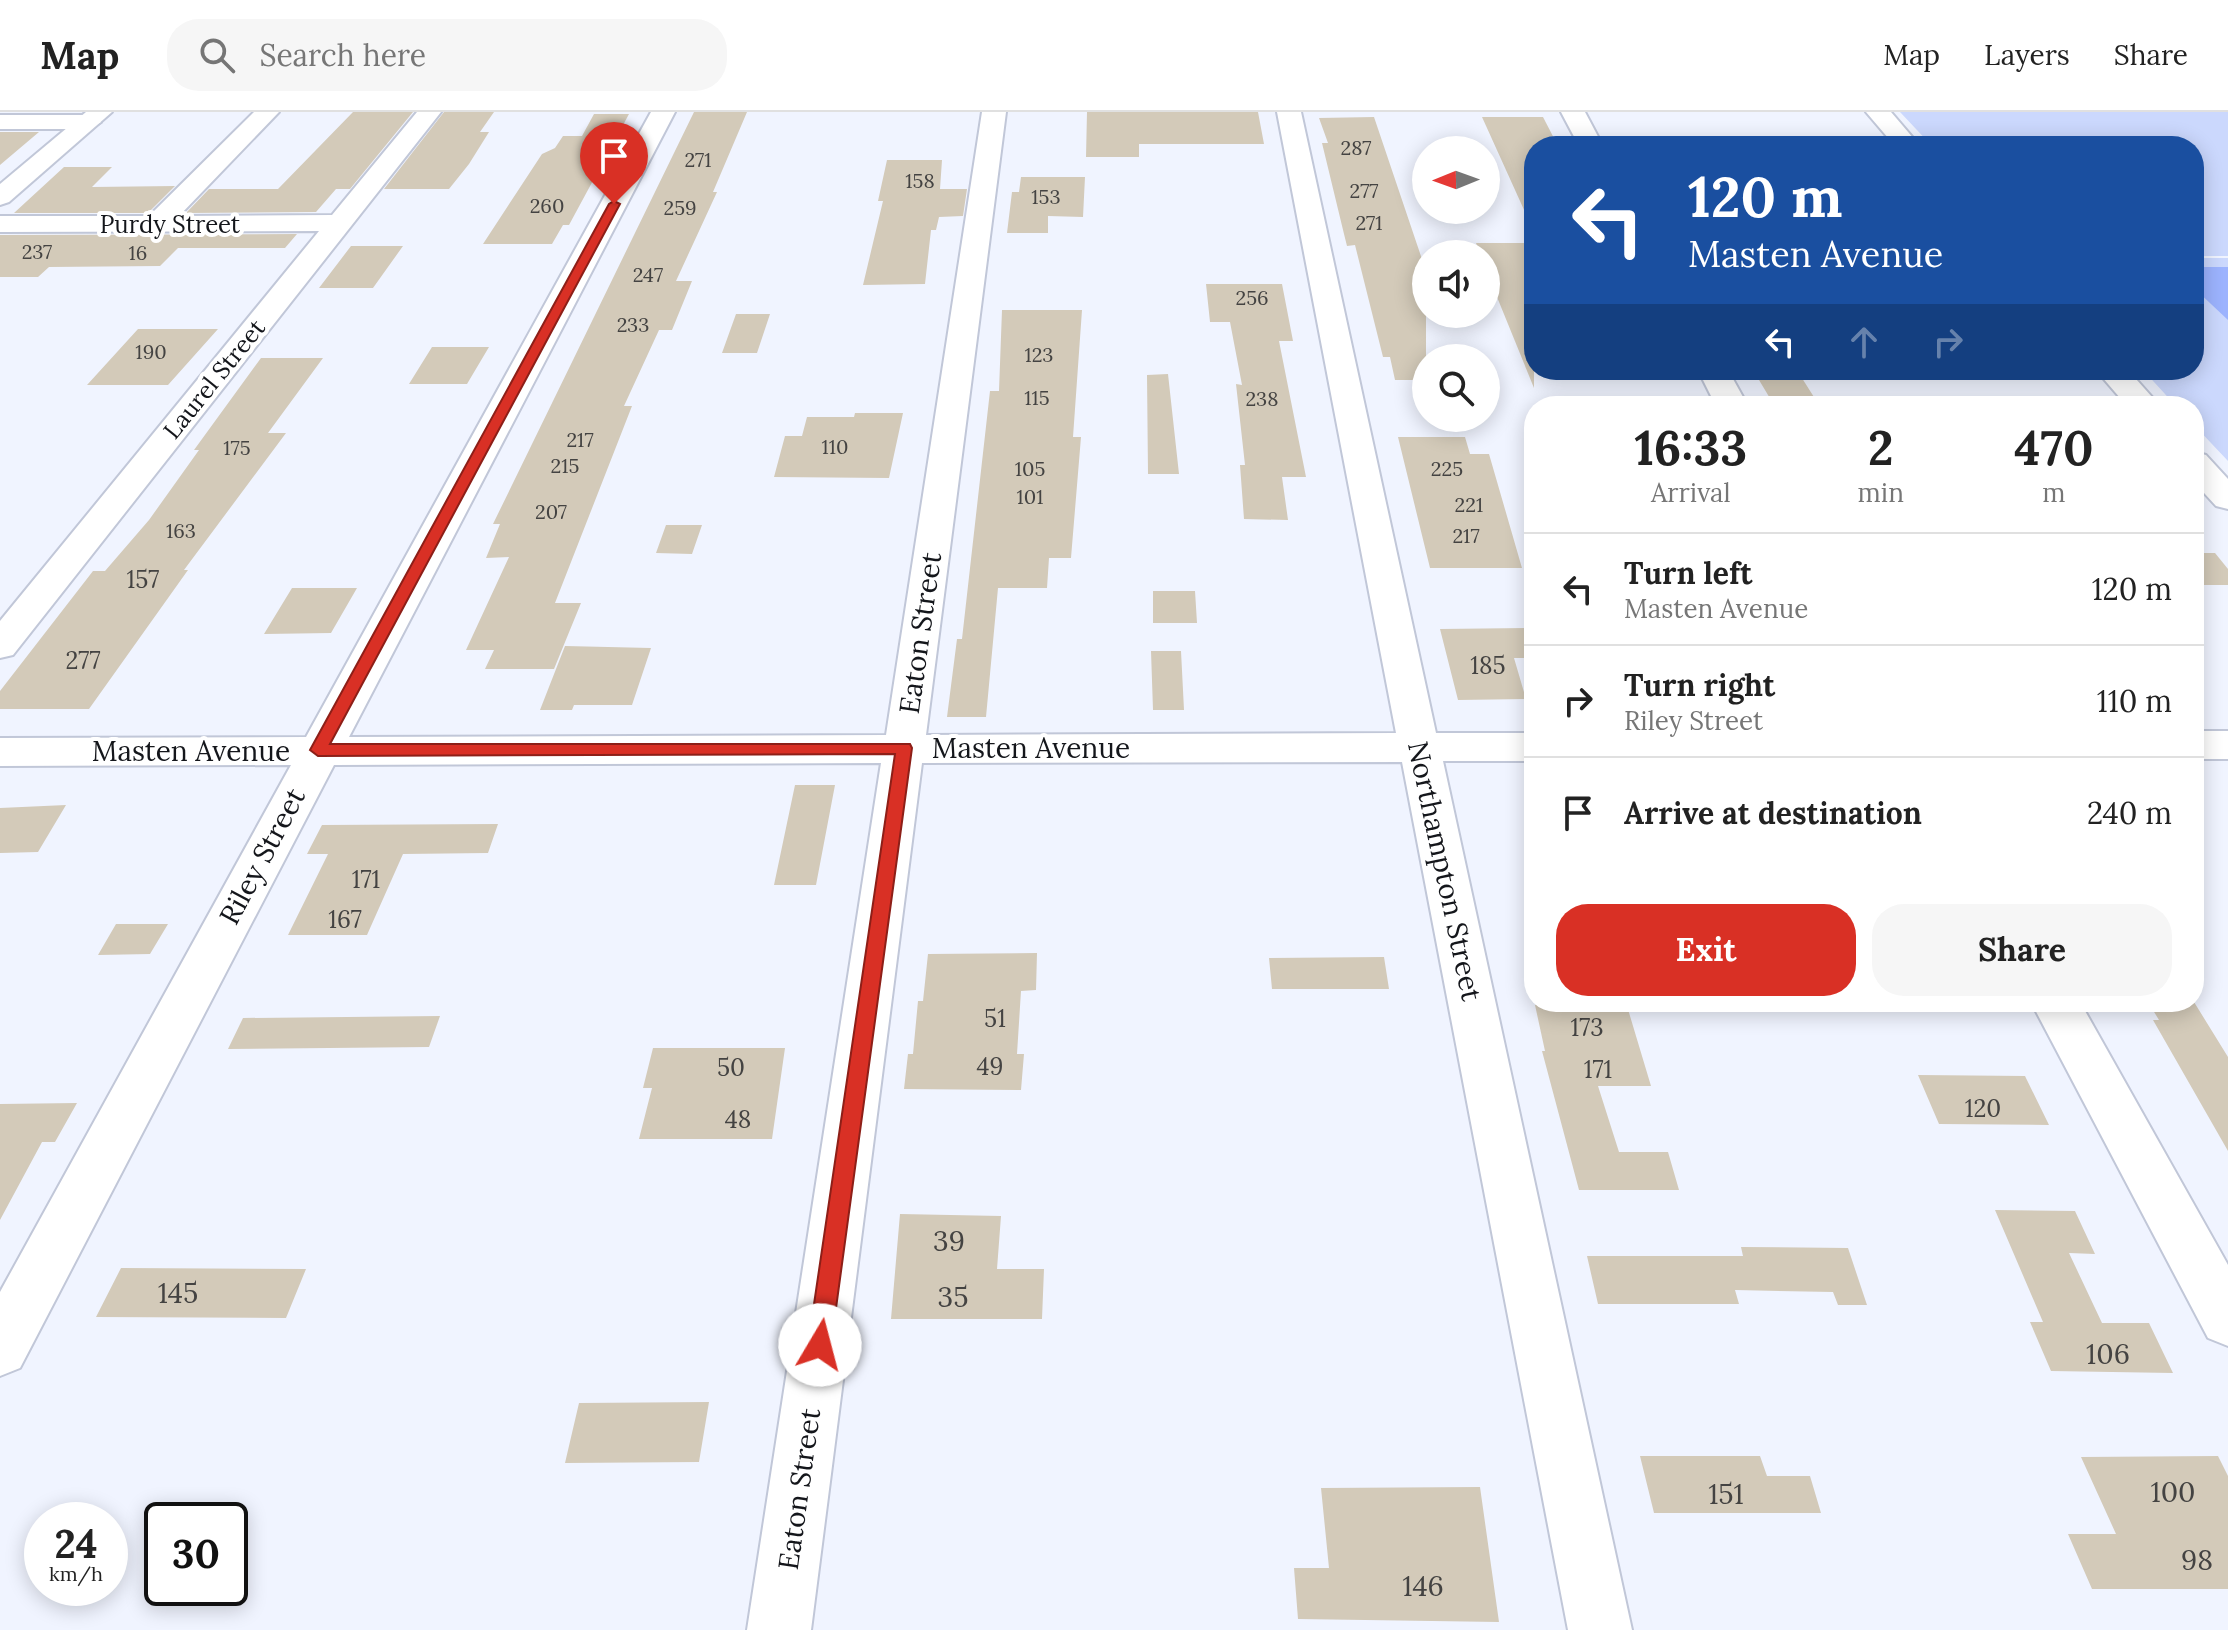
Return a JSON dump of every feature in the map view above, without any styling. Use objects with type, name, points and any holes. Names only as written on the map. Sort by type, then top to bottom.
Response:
[{"type":"street","points":[[156,224],[267,112]]},
{"type":"street","name":"Laurel Street","points":[[0,646],[429,112]]},
{"type":"street","name":"Riley Street","points":[[0,1348],[318,750],[663,112]]},
{"type":"street","name":"Eaton Street","points":[[779,1630],[994,112]]},
{"type":"street","name":"Northampton Street","points":[[1289,112],[1600,1630]]},
{"type":"street","points":[[1573,112],[1586,136]]},
{"type":"street","points":[[1878,112],[1899,136]]},
{"type":"street","points":[[0,122],[94,117]]},
{"type":"street","points":[[0,197],[94,117]]},
{"type":"street","name":"Purdy Street","points":[[0,224],[339,223]]},
{"type":"street","points":[[2120,380],[2135,396]]},
{"type":"street","points":[[2204,473],[2228,499]]},
{"type":"street","points":[[2204,745],[2228,745]]},
{"type":"street","name":"Masten Avenue","points":[[0,752],[1524,747]]},
{"type":"street","points":[[2060,1012],[2228,1319]]},
{"type":"shaded area","points":[[1900,112],[2228,112],[2228,256],[2204,256],[2204,136],[1923,136]]},
{"type":"shaded area","points":[[2204,258],[2228,258],[2228,461],[2204,436],[2204,396],[2167,396],[2152,380],[2204,380]]},
{"type":"water","points":[[2204,267],[2228,267],[2228,320],[2204,297]]},
{"type":"building","points":[[353,112],[413,112],[350,189],[336,189],[316,212],[186,213],[209,189],[278,189]]},
{"type":"building","points":[[444,112],[494,112],[480,132],[489,132],[469,164],[449,189],[384,189]]},
{"type":"building","points":[[694,112],[747,112],[713,192],[717,192],[676,281],[692,281],[672,330],[659,330],[624,406],[632,406],[555,603],[581,603],[554,669],[485,669],[494,650],[466,650],[509,557],[486,558],[500,524],[493,524]]},
{"type":"building","points":[[1087,112],[1258,112],[1264,144],[1139,144],[1139,157],[1086,157]]},
{"type":"building","points":[[594,114],[629,114],[569,225],[563,225],[552,244],[483,244],[542,154],[555,148],[563,136],[582,136]]},
{"type":"building","points":[[1374,117],[1416,240],[1412,240],[1412,328],[1426,328],[1426,344],[1412,344],[1412,380],[1395,380],[1390,357],[1383,357],[1355,245],[1347,246],[1322,143],[1328,143],[1319,118]]},
{"type":"building","points":[[1482,117],[1543,117],[1553,136],[1524,136],[1524,210],[1500,157],[1500,136],[1491,136]]},
{"type":"building","points":[[0,132],[39,132],[0,165]]},
{"type":"building","points":[[887,160],[942,160],[940,189],[967,189],[963,216],[939,217],[936,230],[931,230],[925,284],[863,285],[883,201],[878,201]]},
{"type":"building","points":[[64,167],[112,167],[92,187],[175,186],[148,213],[14,213]]},
{"type":"building","points":[[1021,177],[1085,177],[1083,217],[1048,216],[1048,233],[1007,233],[1012,192],[1019,192]]},
{"type":"building","points":[[297,234],[285,248],[178,248],[160,266],[49,267],[38,277],[0,277],[0,235]]},
{"type":"building","points":[[1500,243],[1524,243],[1524,363],[1500,304]]},
{"type":"building","points":[[351,246],[403,246],[373,288],[319,288]]},
{"type":"building","points":[[1206,284],[1282,284],[1293,341],[1279,341],[1306,477],[1282,477],[1288,520],[1244,519],[1240,465],[1245,465],[1236,384],[1242,385],[1230,322],[1210,322]]},
{"type":"building","points":[[1002,310],[1082,310],[1073,437],[1081,437],[1071,558],[1049,558],[1047,588],[998,588],[986,717],[947,717],[957,639],[962,639],[990,391],[999,391]]},
{"type":"building","points":[[736,314],[770,314],[757,353],[722,353]]},
{"type":"building","points":[[138,329],[218,329],[168,385],[87,385]]},
{"type":"building","points":[[432,347],[489,347],[467,384],[409,384]]},
{"type":"building","points":[[261,358],[323,358],[268,433],[286,433],[184,570],[188,570],[89,709],[0,709],[0,691],[93,571],[105,571],[149,520],[199,450],[194,450]]},
{"type":"building","points":[[1168,374],[1179,474],[1148,474],[1147,375]]},
{"type":"building","points":[[1759,380],[1803,380],[1813,396],[1769,396]]},
{"type":"building","points":[[855,413],[903,413],[889,478],[774,477],[785,436],[802,436],[807,417],[854,417]]},
{"type":"building","points":[[1398,437],[1465,437],[1470,454],[1489,454],[1522,568],[1430,568]]},
{"type":"building","points":[[666,525],[702,525],[692,554],[656,553]]},
{"type":"building","points":[[2204,553],[2215,553],[2228,569],[2228,585],[2204,585]]},
{"type":"building","points":[[292,588],[357,588],[331,633],[264,634]]},
{"type":"building","points":[[1153,591],[1195,591],[1197,623],[1153,623]]},
{"type":"building","points":[[1524,628],[1524,658],[1514,658],[1524,699],[1458,700],[1440,629]]},
{"type":"building","points":[[565,646],[651,648],[632,705],[574,705],[572,710],[540,710]]},
{"type":"building","points":[[1151,651],[1181,651],[1184,710],[1153,710]]},
{"type":"building","points":[[795,785],[835,785],[816,885],[774,885]]},
{"type":"building","points":[[66,805],[38,852],[0,853],[0,808]]},
{"type":"building","points":[[498,824],[488,853],[403,854],[367,935],[288,935],[328,854],[307,854],[322,825]]},
{"type":"building","points":[[116,924],[168,924],[150,954],[98,955]]},
{"type":"building","points":[[1037,953],[1036,990],[1021,991],[1017,1054],[1024,1054],[1021,1090],[904,1089],[908,1054],[913,1054],[918,1001],[923,1001],[928,954]]},
{"type":"building","points":[[1384,957],[1389,989],[1272,989],[1269,958]]},
{"type":"building","points":[[1537,1012],[1629,1012],[1651,1086],[1598,1086],[1619,1152],[1668,1152],[1679,1190],[1579,1190],[1542,1051],[1545,1051]]},
{"type":"building","points":[[2154,1012],[2200,1012],[2228,1057],[2228,1151],[2153,1020],[2159,1020]]},
{"type":"building","points":[[440,1016],[429,1047],[228,1049],[243,1018]]},
{"type":"building","points":[[653,1048],[785,1048],[772,1139],[639,1139],[652,1088],[643,1088]]},
{"type":"building","points":[[1918,1075],[2025,1076],[2049,1125],[1939,1124]]},
{"type":"building","points":[[77,1103],[55,1142],[42,1142],[0,1220],[0,1104]]},
{"type":"building","points":[[1995,1210],[2075,1211],[2095,1254],[2069,1253],[2102,1323],[2149,1323],[2173,1373],[2051,1371],[2030,1322],[2043,1322]]},
{"type":"building","points":[[900,1214],[1001,1216],[997,1269],[1044,1269],[1042,1319],[891,1319]]},
{"type":"building","points":[[1741,1247],[1848,1248],[1867,1305],[1838,1305],[1833,1292],[1735,1290],[1739,1304],[1598,1304],[1587,1256],[1743,1256]]},
{"type":"building","points":[[121,1268],[306,1269],[286,1318],[96,1317]]},
{"type":"building","points":[[709,1402],[699,1462],[565,1463],[579,1403]]},
{"type":"building","points":[[1640,1456],[1760,1456],[1767,1476],[1810,1476],[1821,1513],[1654,1513]]},
{"type":"building","points":[[2218,1456],[2228,1476],[2228,1589],[2092,1589],[2068,1534],[2116,1534],[2081,1457]]},
{"type":"building","points":[[1480,1487],[1499,1622],[1298,1619],[1294,1568],[1329,1568],[1321,1488]]},
{"type":"route","points":[[614,204],[318,750],[904,748],[820,1345]]}]
